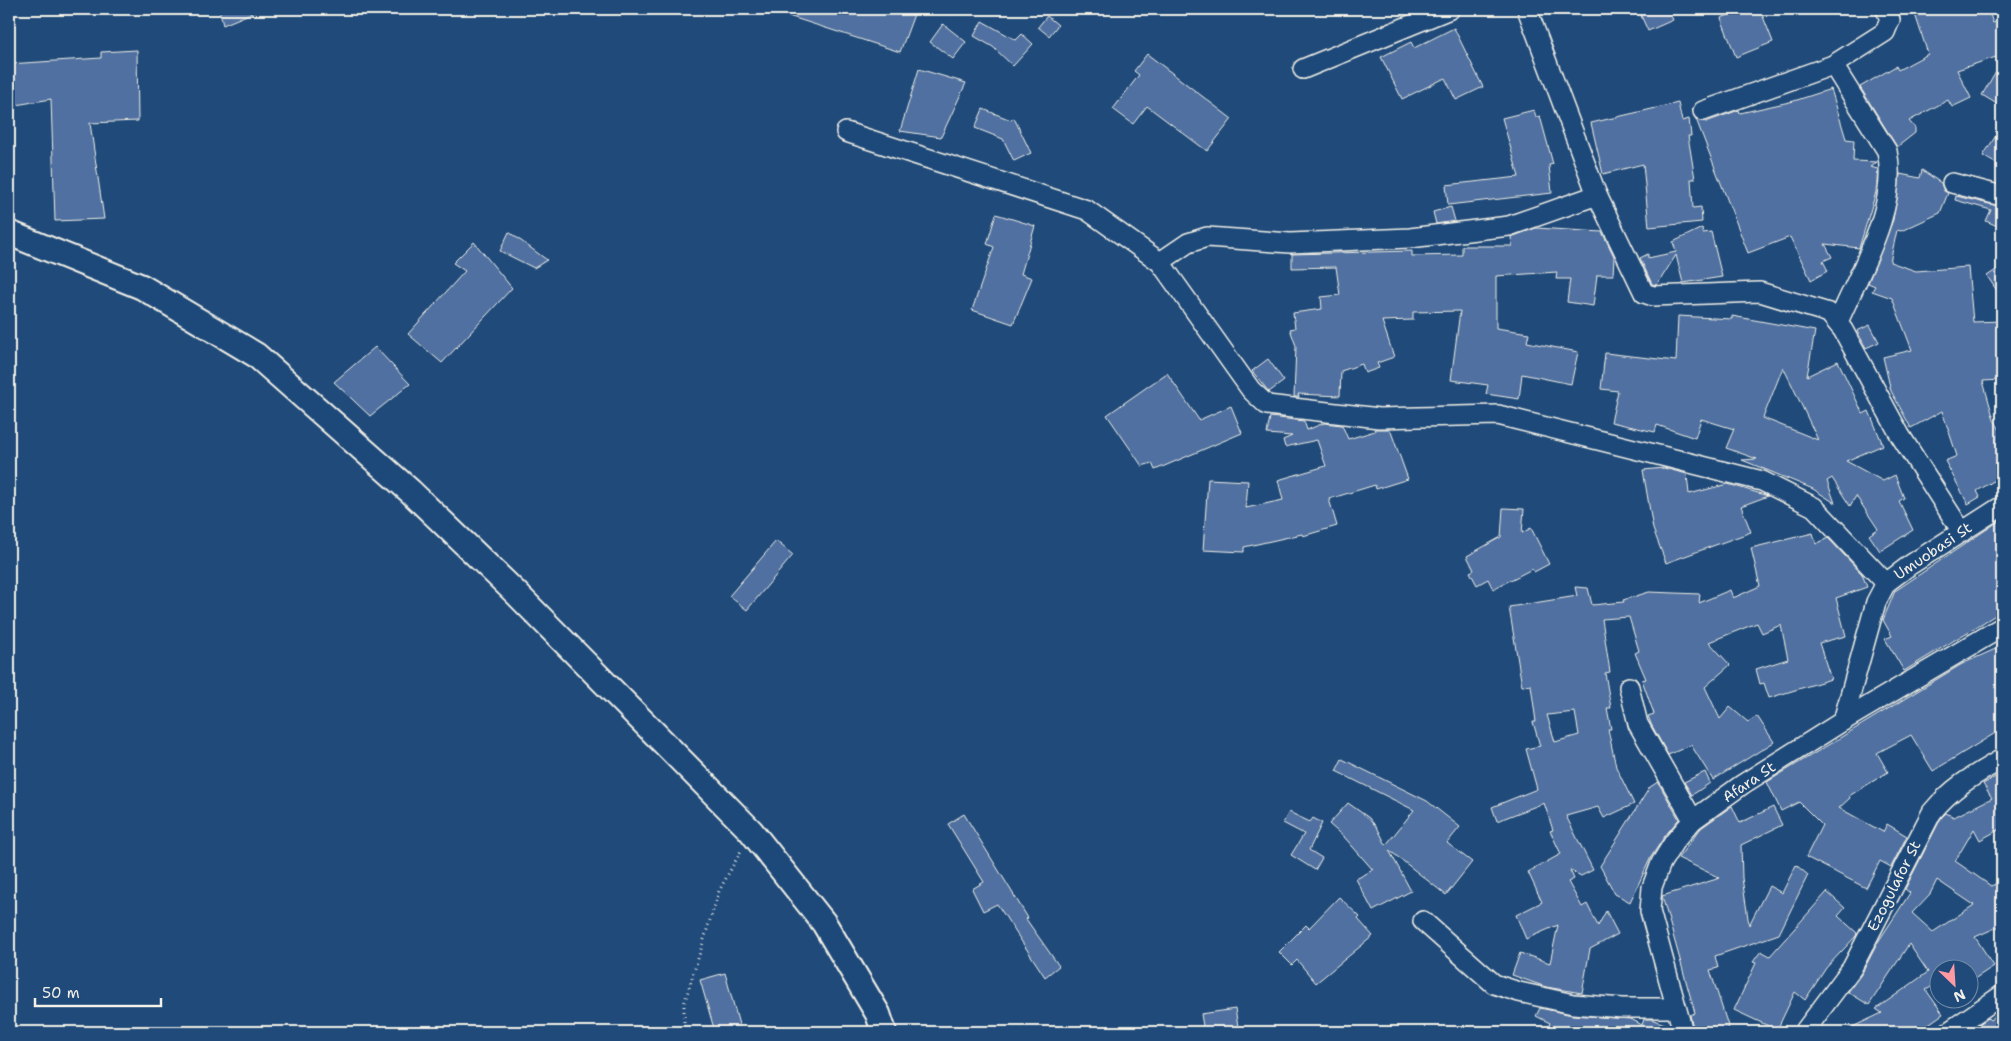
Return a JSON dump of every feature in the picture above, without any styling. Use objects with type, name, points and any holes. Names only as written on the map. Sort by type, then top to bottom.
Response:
[{"type":"street","points":[[1302,69],[1450,9]]},
{"type":"street","points":[[1527,9],[1597,195],[1644,293],[1653,296],[1760,292],[1829,314],[1838,322],[1900,434],[1962,532]]},
{"type":"street","points":[[1704,111],[1833,65],[1885,32],[1890,20],[1886,9]]},
{"type":"street","points":[[1833,65],[1887,151],[1890,166],[1889,186],[1878,231],[1838,322]]},
{"type":"street","points":[[846,132],[1087,210],[1160,262],[1252,390],[1267,405],[1379,418],[1498,415],[1762,481],[1814,507],[1886,583]]},
{"type":"street","points":[[1952,183],[2002,196]]},
{"type":"street","points":[[1160,262],[1188,243],[1207,237],[1290,243],[1410,238],[1508,226],[1597,195]]},
{"type":"street","points":[[9,233],[142,287],[256,355],[410,491],[509,586],[751,831],[824,923],[878,1014],[884,1032]]},
{"type":"street","name":"Umuobasi St","points":[[1843,721],[1876,602],[1886,583],[1910,565],[2002,506]]},
{"type":"street","name":"Afara St","points":[[1683,1032],[1650,911],[1652,887],[1661,863],[1674,842],[1693,820],[1843,721],[2002,627]]},
{"type":"street","points":[[1629,687],[1638,724],[1693,820]]},
{"type":"street","name":"Ezogulafor St","points":[[1804,1032],[1852,968],[1932,812],[1955,788],[2002,759]]},
{"type":"street","points":[[1423,921],[1494,984],[1519,992],[1582,1005],[1622,1008],[1675,1008]]},
{"type":"street","points":[[1948,1032],[2002,995]]},
{"type":"path","points":[[684,1032],[684,1004],[719,891],[751,831]]},
{"type":"building","points":[[219,9],[261,9],[223,25]]},
{"type":"building","points":[[776,9],[916,9],[900,52],[776,12]]},
{"type":"building","points":[[1638,9],[1668,9],[1673,20],[1648,31]]},
{"type":"building","points":[[1744,9],[1760,9],[1773,42],[1736,57],[1721,18]]},
{"type":"building","points":[[1922,9],[1988,9],[1993,23],[2002,20],[2002,55],[1957,70],[1971,98],[1952,107],[1948,100],[1909,121],[1915,128],[1915,133],[1897,147],[1860,87],[1896,66],[1898,70],[1928,54],[1914,11]]},
{"type":"building","points":[[1047,16],[1058,25],[1049,36],[1038,27]]},
{"type":"building","points":[[982,21],[1016,40],[1022,34],[1033,44],[1013,66],[993,47],[974,36]]},
{"type":"building","points":[[943,24],[966,42],[953,59],[930,42]]},
{"type":"building","points":[[1454,28],[1483,87],[1456,100],[1445,78],[1402,99],[1381,57],[1411,42],[1414,48]]},
{"type":"building","points":[[137,50],[138,121],[90,123],[104,219],[55,221],[51,99],[16,105],[9,64],[101,58],[101,52]]},
{"type":"building","points":[[1147,54],[1232,119],[1207,151],[1147,106],[1133,124],[1113,109],[1139,75],[1134,71]]},
{"type":"building","points":[[2002,61],[2002,107],[1982,95]]},
{"type":"building","points":[[919,69],[966,83],[941,137],[900,131]]},
{"type":"building","points":[[1831,89],[1846,139],[1854,140],[1853,161],[1877,162],[1870,167],[1878,169],[1876,192],[1859,248],[1825,244],[1832,257],[1823,261],[1828,271],[1811,280],[1790,237],[1748,253],[1696,119],[1706,122],[1739,110],[1740,113],[1794,101]]},
{"type":"building","points":[[1678,103],[1682,121],[1689,119],[1691,136],[1688,136],[1695,179],[1691,179],[1693,208],[1701,207],[1702,222],[1649,227],[1643,164],[1603,174],[1591,123]]},
{"type":"building","points":[[983,109],[1011,120],[1014,118],[1031,153],[1014,161],[1003,139],[975,128]]},
{"type":"building","points":[[1534,110],[1536,117],[1540,116],[1553,164],[1549,165],[1552,193],[1448,205],[1446,185],[1519,177],[1502,118]]},
{"type":"building","points":[[2002,126],[2002,167],[1983,156]]},
{"type":"building","points":[[1922,170],[1941,183],[1944,191],[1948,193],[1940,213],[1901,231],[1897,230],[1890,262],[1916,271],[1968,267],[1973,322],[2002,321],[2002,380],[1983,381],[1994,420],[2002,433],[2002,476],[1977,491],[1980,497],[1968,504],[1945,461],[1957,456],[1942,411],[1911,428],[1891,391],[1883,357],[1912,350],[1892,298],[1872,291],[1875,286],[1868,283],[1893,220],[1900,174],[1920,178]]},
{"type":"building","points":[[1956,196],[2002,207],[2002,228],[1986,221],[1991,210],[1955,200]]},
{"type":"building","points":[[1451,207],[1455,221],[1436,224],[1433,212]]},
{"type":"building","points":[[996,214],[1035,226],[1021,274],[1032,278],[1013,324],[972,310],[994,247],[987,244]]},
{"type":"building","points":[[1536,228],[1602,232],[1614,256],[1613,275],[1597,275],[1593,306],[1567,302],[1570,279],[1556,279],[1557,272],[1496,276],[1496,328],[1529,333],[1527,342],[1578,352],[1571,384],[1522,374],[1519,399],[1486,394],[1488,385],[1451,380],[1460,311],[1413,312],[1413,320],[1382,321],[1394,357],[1377,363],[1379,368],[1365,373],[1362,364],[1341,371],[1340,396],[1298,394],[1299,397],[1294,397],[1296,346],[1290,329],[1295,328],[1293,313],[1322,309],[1321,297],[1340,295],[1336,267],[1292,268],[1292,254],[1412,251],[1412,256],[1462,255],[1462,246],[1512,246],[1511,237]]},
{"type":"building","points":[[1702,228],[1703,233],[1711,232],[1722,277],[1683,283],[1676,255],[1657,285],[1652,284],[1640,258],[1648,254],[1648,258],[1676,252],[1673,242]]},
{"type":"building","points":[[509,232],[547,260],[534,268],[500,251]]},
{"type":"building","points":[[474,242],[512,288],[442,363],[408,334],[465,271],[453,263]]},
{"type":"building","points":[[2002,266],[2002,298],[1987,276]]},
{"type":"building","points":[[1678,316],[1732,319],[1732,316],[1815,331],[1807,376],[1838,361],[1863,414],[1869,411],[1883,445],[1846,461],[1883,481],[1895,475],[1904,498],[1899,501],[1913,530],[1880,551],[1869,535],[1878,529],[1856,496],[1850,506],[1832,478],[1827,481],[1835,503],[1813,489],[1742,460],[1757,459],[1726,448],[1734,429],[1701,419],[1695,438],[1657,425],[1655,432],[1611,422],[1618,391],[1601,389],[1605,353],[1676,361]],"holes":[[[1783,367],[1818,440],[1763,418]]]},
{"type":"building","points":[[1870,325],[1879,342],[1866,348],[1857,331]]},
{"type":"building","points":[[375,347],[410,384],[370,416],[334,382]]},
{"type":"building","points":[[1268,359],[1284,381],[1269,392],[1252,371]]},
{"type":"building","points":[[1167,373],[1199,420],[1231,406],[1242,433],[1155,470],[1152,463],[1142,466],[1107,415]]},
{"type":"building","points":[[1270,417],[1304,421],[1307,430],[1324,423],[1342,425],[1348,439],[1375,431],[1374,429],[1390,429],[1408,479],[1376,489],[1375,485],[1329,499],[1337,526],[1303,536],[1302,534],[1244,547],[1244,552],[1203,550],[1208,479],[1248,481],[1246,508],[1283,500],[1278,480],[1326,466],[1317,440],[1285,447],[1283,440],[1292,436],[1267,434]]},
{"type":"building","points":[[1664,468],[1687,474],[1689,494],[1728,484],[1768,496],[1741,506],[1751,532],[1666,563],[1653,529],[1643,470]]},
{"type":"building","points":[[1503,508],[1524,509],[1522,533],[1531,528],[1549,564],[1534,572],[1532,569],[1493,589],[1488,579],[1477,585],[1470,572],[1474,570],[1467,556],[1501,537]]},
{"type":"building","points":[[2002,519],[2002,611],[1904,671],[1885,639],[1892,636],[1883,620],[1895,591]]},
{"type":"building","points":[[1813,533],[1816,544],[1828,538],[1862,574],[1867,587],[1836,598],[1846,636],[1819,643],[1831,679],[1769,698],[1764,683],[1760,684],[1756,669],[1788,659],[1781,625],[1762,633],[1757,623],[1709,642],[1730,665],[1705,687],[1720,719],[1730,707],[1748,722],[1757,716],[1774,742],[1713,780],[1691,745],[1668,755],[1651,724],[1648,716],[1654,714],[1642,680],[1646,679],[1635,653],[1639,651],[1629,617],[1602,619],[1610,672],[1605,673],[1611,708],[1607,708],[1611,729],[1608,729],[1616,767],[1634,804],[1604,818],[1598,807],[1566,816],[1593,870],[1581,876],[1570,870],[1574,879],[1568,882],[1582,907],[1587,904],[1598,926],[1606,911],[1618,934],[1590,949],[1582,993],[1546,987],[1512,975],[1520,953],[1550,963],[1558,925],[1526,939],[1516,915],[1542,902],[1528,872],[1561,854],[1550,831],[1553,830],[1544,803],[1497,821],[1492,807],[1537,789],[1526,749],[1540,746],[1533,722],[1536,722],[1531,685],[1522,686],[1509,607],[1577,596],[1575,587],[1588,588],[1592,605],[1624,602],[1623,600],[1649,592],[1700,594],[1699,603],[1730,590],[1733,598],[1760,586],[1751,548]],"holes":[[[1575,712],[1579,735],[1555,742],[1547,715]]]},
{"type":"building","points":[[776,541],[793,555],[747,610],[729,596]]},
{"type":"building","points":[[2002,646],[2002,729],[1933,771],[1911,735],[1877,753],[1888,772],[1849,796],[1850,798],[1839,808],[1883,832],[1887,824],[1907,836],[1891,867],[1880,861],[1866,888],[1806,857],[1822,825],[1799,802],[1781,811],[1767,782],[1962,664]]},
{"type":"building","points":[[1342,759],[1427,801],[1460,827],[1447,843],[1472,862],[1446,895],[1389,850],[1411,891],[1373,911],[1356,879],[1373,870],[1346,839],[1329,824],[1348,803],[1369,818],[1378,829],[1386,845],[1414,810],[1336,771]]},
{"type":"building","points":[[1705,772],[1710,783],[1692,795],[1684,782]]},
{"type":"building","points":[[2002,773],[2002,828],[1980,840],[1974,829],[1955,861],[1991,886],[2002,881],[2002,925],[1975,937],[1994,966],[1978,976],[1978,958],[1928,958],[1928,972],[1909,944],[1869,1005],[1848,992],[1862,973],[1878,942],[1910,893],[1905,889],[1941,818],[1946,813],[1954,817],[1992,798],[1983,784]],"holes":[[[1937,880],[1974,905],[1933,932],[1912,913],[1930,894]]]},
{"type":"building","points":[[1658,782],[1679,819],[1651,857],[1630,902],[1615,894],[1600,866],[1650,787]]},
{"type":"building","points":[[1732,806],[1740,823],[1773,807],[1782,825],[1741,845],[1742,878],[1749,925],[1769,886],[1782,893],[1796,865],[1808,875],[1779,934],[1715,956],[1718,968],[1710,970],[1730,1032],[1694,1032],[1690,1015],[1695,1013],[1662,896],[1720,878],[1678,858],[1701,828]]},
{"type":"building","points":[[1289,812],[1310,822],[1313,818],[1322,823],[1309,850],[1322,858],[1315,870],[1291,855],[1304,834],[1283,823]]},
{"type":"building","points":[[964,814],[1028,918],[1026,919],[1059,966],[1045,977],[997,904],[983,911],[972,889],[984,882],[948,824]]},
{"type":"building","points":[[1827,892],[1845,908],[1838,916],[1857,933],[1856,936],[1826,968],[1805,1000],[1795,992],[1777,1030],[1734,1010],[1756,963],[1753,962],[1761,951],[1770,956]]},
{"type":"building","points":[[1339,897],[1360,917],[1358,919],[1373,936],[1316,983],[1297,960],[1292,965],[1279,952],[1306,925],[1309,928]]},
{"type":"building","points":[[1928,972],[1928,989],[1926,990],[1928,993],[1928,1008],[1939,1008],[1943,1014],[1917,1032],[1842,1032],[1882,1013],[1876,1009]]},
{"type":"building","points":[[725,973],[741,1032],[715,1032],[700,980]]},
{"type":"building","points":[[1540,1008],[1572,1015],[1631,1019],[1642,1025],[1644,1019],[1651,1019],[1670,1026],[1671,1032],[1546,1032],[1550,1023],[1536,1016]]},
{"type":"building","points":[[1235,1009],[1239,1032],[1204,1032],[1201,1014]]},
{"type":"building","points":[[2002,1011],[2002,1032],[1968,1032],[1988,1018],[1990,1020]]}]
